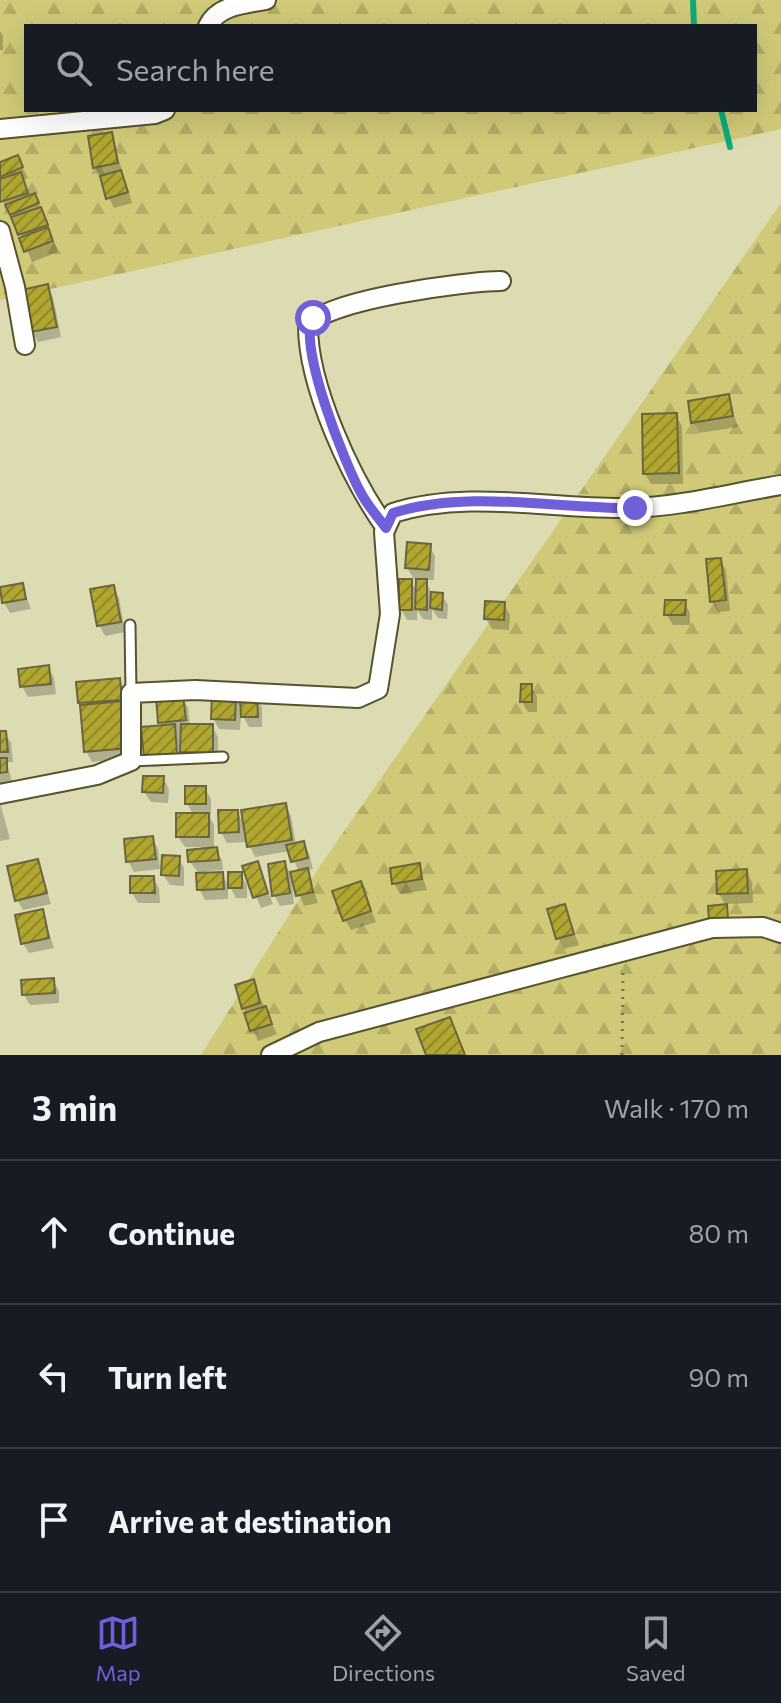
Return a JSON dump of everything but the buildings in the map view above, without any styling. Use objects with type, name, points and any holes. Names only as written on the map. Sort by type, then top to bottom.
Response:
[{"type":"street","points":[[209,24],[212,17],[231,6],[266,0]]},
{"type":"street","points":[[0,129],[160,112]]},
{"type":"street","points":[[0,231],[15,287],[25,345]]},
{"type":"street","points":[[386,528],[362,494],[332,428],[308,326],[323,312],[436,286],[501,281]]},
{"type":"street","points":[[0,794],[97,775],[131,761],[131,693],[195,690],[358,698],[378,689],[390,614],[386,528],[393,513],[414,506],[491,502],[580,509],[635,508],[781,485]]},
{"type":"street","points":[[271,1055],[319,1032],[624,954],[712,928],[763,927],[781,933]]},
{"type":"lane","points":[[130,625],[131,693]]},
{"type":"lane","points":[[131,761],[223,757]]},
{"type":"path","points":[[622,1055],[624,954]]},
{"type":"green space","points":[[0,0],[781,0],[781,129],[0,300]]},
{"type":"green space","points":[[781,203],[781,1055],[201,1055],[320,866]]},
{"type":"waterway","points":[[693,0],[694,24]]},
{"type":"waterway","points":[[721,112],[730,147]]},
{"type":"route","points":[[313,318],[308,334],[332,428],[362,494],[386,528],[393,513],[414,506],[491,502],[580,509],[635,508]]}]
